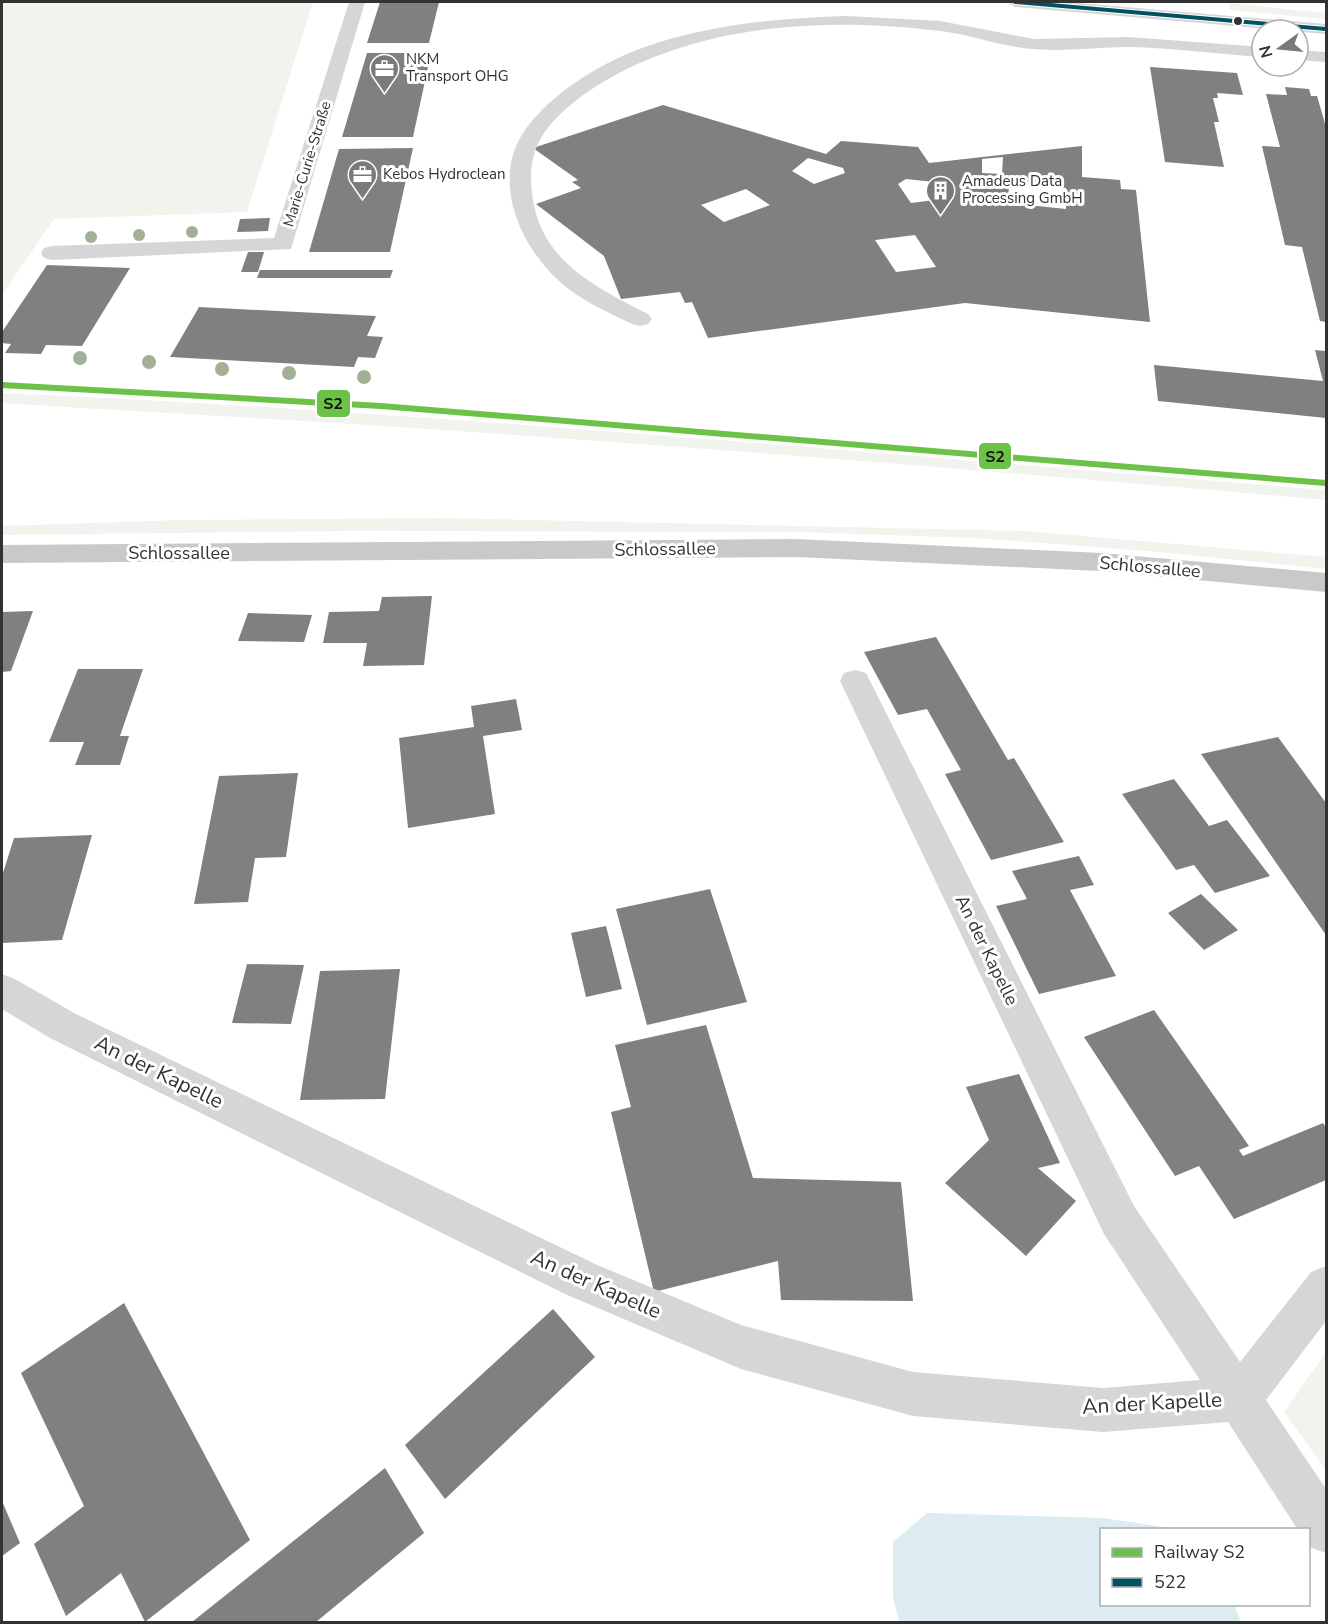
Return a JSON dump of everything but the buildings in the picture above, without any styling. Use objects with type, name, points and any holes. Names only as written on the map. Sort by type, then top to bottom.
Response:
[{"type":"main road","name":"Schlossallee","points":[[2,554],[795,548],[1101,562],[1326,583]]},
{"type":"street","name":"Marie-Curie-Straße","points":[[52,253],[283,244],[357,2]]},
{"type":"street","points":[[1015,2],[1326,29]]},
{"type":"street","points":[[640,319],[583,288],[562,273],[541,248],[526,220],[519,192],[521,163],[529,140],[544,116],[590,79],[625,62],[669,46],[740,28],[811,21],[874,21],[943,26],[1030,44],[1060,46],[1110,42],[1250,51]]},
{"type":"street","points":[[1310,56],[1326,57]]},
{"type":"street","name":"An der Kapelle","points":[[855,681],[1119,1220],[1326,1530]]},
{"type":"street","name":"An der Kapelle","points":[[2,990],[63,1026],[580,1279],[741,1347],[913,1394],[1103,1410],[1239,1399],[1326,1287]]},
{"type":"shaded area","points":[[2,2],[313,2],[247,212],[54,219],[2,295]]},
{"type":"shaded area","points":[[1229,3],[1326,13],[1326,19],[1230,10]]},
{"type":"shaded area","points":[[2,393],[168,401],[499,423],[830,449],[1326,490],[1326,500],[608,442],[2,403]]},
{"type":"shaded area","points":[[440,518],[1024,531],[1326,557],[1326,569],[1160,552],[975,538],[798,532],[349,531],[2,535],[2,526],[182,520]]},
{"type":"shaded area","points":[[1326,1352],[1326,1470],[1284,1412]]},
{"type":"shaded area","points":[[927,1513],[1103,1518],[1170,1528],[1100,1528],[1100,1606],[1234,1606],[1241,1622],[899,1622],[893,1597],[893,1542]]},
{"type":"rail line","name":"S2","points":[[2,385],[381,406],[1326,483]]},
{"type":"transit line","name":"522","points":[[1015,2],[1326,29]]},
{"type":"place","name":"NKM Transport OHG","points":[[385,94]]},
{"type":"place","name":"Kebos Hydroclean","points":[[362,200]]},
{"type":"place","name":"Amadeus Data Processing GmbH","points":[[941,216]]}]
